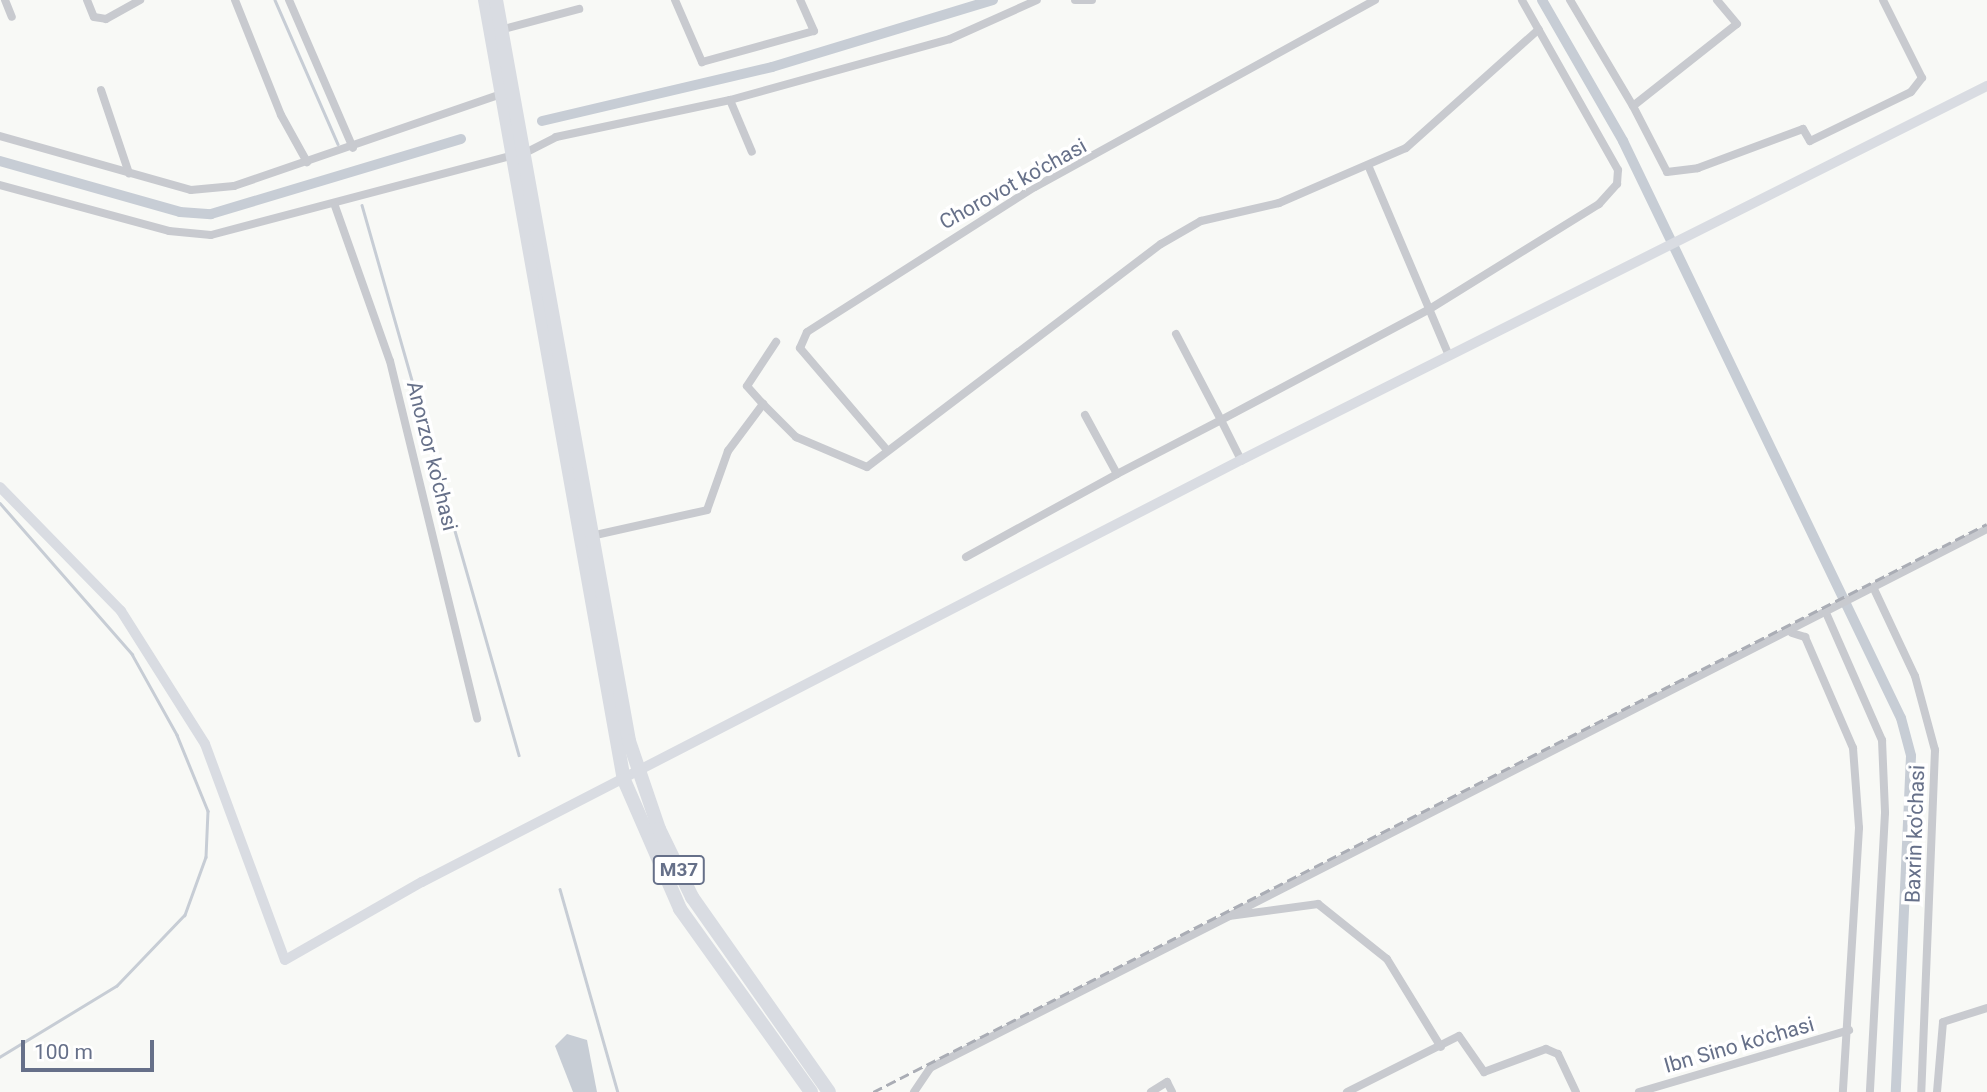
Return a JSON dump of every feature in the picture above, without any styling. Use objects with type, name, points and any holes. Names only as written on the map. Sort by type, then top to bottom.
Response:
[{"type":"highway","name":"M37","points":[[485,0],[506,93],[624,780],[680,909],[809,1091]]},
{"type":"highway","name":"M37","points":[[496,0],[506,93]]},
{"type":"highway","name":"M37","points":[[517,155],[590,536],[639,773],[692,897],[829,1092]]},
{"type":"street","points":[[5,0],[12,17]]},
{"type":"street","points":[[87,0],[94,18],[106,19],[140,0]]},
{"type":"street","points":[[235,0],[281,115],[307,162]]},
{"type":"street","points":[[289,0],[353,148]]},
{"type":"street","points":[[675,0],[702,62],[814,31],[800,0]]},
{"type":"street","points":[[0,185],[188,235],[243,230],[335,206],[416,177],[517,155],[556,137],[730,100],[950,39],[1037,0]]},
{"type":"street","points":[[1075,0],[1092,0]]},
{"type":"street","name":"Chorovot ko'chasi","points":[[887,450],[800,348],[807,332],[1035,187],[1375,0]]},
{"type":"street","points":[[966,558],[1117,474],[1428,310],[1600,204],[1617,184],[1618,170],[1594,120],[1522,0]]},
{"type":"street","points":[[1570,0],[1633,106],[1667,172],[1698,168],[1803,129],[1810,141],[1911,92],[1922,78],[1883,0]]},
{"type":"street","points":[[1633,106],[1737,24],[1717,0]]},
{"type":"street","points":[[500,30],[579,9]]},
{"type":"street","points":[[776,342],[747,386],[796,437],[867,467],[1161,244],[1201,221],[1279,203],[1367,165],[1438,124],[1514,45],[1539,29]]},
{"type":"street","points":[[0,487],[121,611],[205,744],[285,961],[422,882],[639,773],[1241,460],[1987,86]]},
{"type":"street","points":[[102,90],[129,173]]},
{"type":"street","points":[[0,136],[191,190],[234,186],[353,148],[506,93]]},
{"type":"street","points":[[730,100],[752,152]]},
{"type":"street","points":[[1367,165],[1449,356]]},
{"type":"street","name":"Anorzor ko'chasi","points":[[335,206],[390,361],[477,719]]},
{"type":"street","points":[[1176,334],[1241,460]]},
{"type":"street","points":[[590,536],[707,510],[729,461],[728,451],[763,404]]},
{"type":"street","points":[[1084,415],[1117,474]]},
{"type":"street","points":[[914,1092],[930,1068],[1792,633],[1987,530]]},
{"type":"street","name":"Baxrin ko'chasi","points":[[1874,589],[1915,676],[1935,750],[1921,1092]]},
{"type":"street","points":[[1827,614],[1882,740],[1885,813],[1870,1092]]},
{"type":"street","points":[[1792,633],[1805,637],[1853,748],[1860,828],[1843,1092]]},
{"type":"street","points":[[1229,916],[1318,904],[1387,959],[1441,1047]]},
{"type":"street","points":[[1937,1092],[1943,1022],[1987,1009]]},
{"type":"street","name":"Ibn Sino ko'chasi","points":[[1639,1092],[1849,1030]]},
{"type":"street","points":[[1347,1092],[1459,1036],[1484,1072],[1501,1071],[1546,1049],[1558,1054],[1576,1092]]},
{"type":"street","points":[[1151,1092],[1167,1082],[1172,1092]]},
{"type":"shaded area","points":[[567,1034],[587,1040],[597,1092],[573,1092],[555,1046]]},
{"type":"waterway","points":[[275,0],[338,144]]},
{"type":"waterway","points":[[542,121],[772,67],[993,0]]},
{"type":"waterway","points":[[1542,0],[1623,141],[1901,718],[1911,756],[1896,1092]]},
{"type":"waterway","points":[[0,161],[180,212],[211,214],[461,139]]},
{"type":"waterway","points":[[362,205],[519,755]]},
{"type":"waterway","points":[[0,503],[132,654],[177,735],[208,811],[206,857],[185,915],[117,986],[0,1057]]},
{"type":"waterway","points":[[560,889],[618,1092]]},
{"type":"railway","points":[[873,1092],[1987,524]]}]
